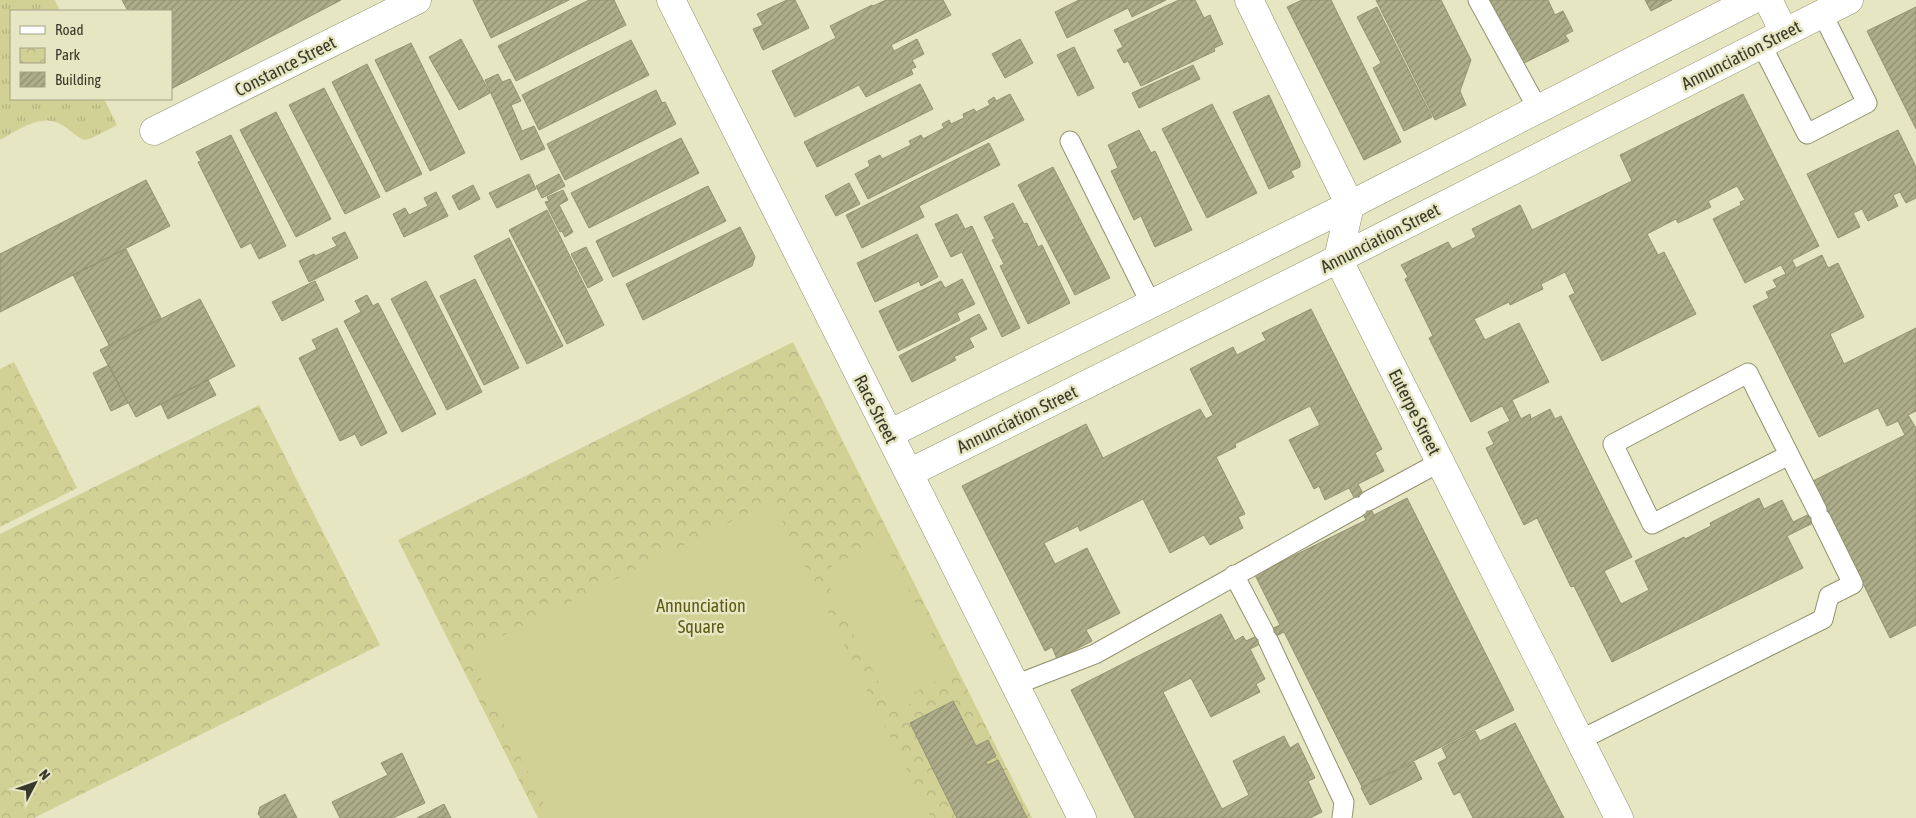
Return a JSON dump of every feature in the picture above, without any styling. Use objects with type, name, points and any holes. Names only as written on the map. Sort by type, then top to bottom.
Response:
[{"type":"street","name":"Constance Street","points":[[154,131],[417,0]]},
{"type":"street","name":"Race Street","points":[[671,0],[1082,818]]},
{"type":"street","points":[[1249,0],[1350,205],[1338,259]]},
{"type":"street","points":[[889,434],[1350,205],[1752,0]]},
{"type":"street","points":[[1768,0],[1784,32]]},
{"type":"street","name":"Annunciation Street","points":[[909,473],[1338,259],[1849,0]]},
{"type":"street","name":"Euterpe Street","points":[[1338,259],[1619,818]]},
{"type":"lane","points":[[1478,0],[1538,109]]},
{"type":"lane","points":[[1761,44],[1808,134],[1867,104],[1822,13]]},
{"type":"lane","points":[[1070,140],[1151,304]]},
{"type":"lane","points":[[1580,740],[1823,619],[1829,596],[1860,588],[1819,515],[1789,455],[1748,373],[1613,444],[1652,524],[1789,455]]},
{"type":"lane","points":[[1015,685],[1095,654],[1440,462]]},
{"type":"lane","points":[[1234,575],[1266,636],[1344,802],[1342,818]]},
{"type":"green space","points":[[0,0],[55,0],[60,10],[10,10],[10,100],[104,100],[117,125],[85,140],[54,122],[38,121],[22,127],[0,140]]},
{"type":"green space","name":"Annunciation Square","points":[[793,342],[1032,818],[538,818],[398,540]]},
{"type":"green space","points":[[14,362],[77,488],[0,527],[0,369]]},
{"type":"green space","points":[[259,405],[380,645],[34,818],[0,818],[0,534]]},
{"type":"green space","points":[[772,501],[931,818],[551,818],[468,653]]},
{"type":"green space","points":[[883,540],[952,673],[908,696],[911,703],[894,712],[821,572]]},
{"type":"building","points":[[122,0],[341,0],[172,88],[172,10],[127,10]]},
{"type":"building","points":[[473,0],[569,0],[491,38]]},
{"type":"building","points":[[589,0],[614,0],[626,25],[516,81],[498,46]]},
{"type":"building","points":[[787,0],[795,0],[809,28],[763,50],[753,29],[763,25],[757,14]]},
{"type":"building","points":[[886,0],[943,0],[951,15],[891,45],[894,51],[917,39],[924,54],[912,60],[916,67],[911,69],[913,74],[866,97],[859,85],[795,117],[772,71],[836,38],[830,26]]},
{"type":"building","points":[[1079,0],[1166,0],[1132,17],[1128,8],[1067,38],[1055,12]]},
{"type":"building","points":[[1179,0],[1195,0],[1204,18],[1210,15],[1223,44],[1214,48],[1215,51],[1141,86],[1128,61],[1124,63],[1117,50],[1123,47],[1114,30]]},
{"type":"building","points":[[1302,0],[1331,0],[1401,142],[1364,160],[1287,7]]},
{"type":"building","points":[[1376,0],[1441,0],[1471,60],[1460,91],[1466,105],[1435,120]]},
{"type":"building","points":[[1488,0],[1548,0],[1555,15],[1563,11],[1573,31],[1565,35],[1569,41],[1520,65]]},
{"type":"building","points":[[1645,0],[1672,0],[1651,11]]},
{"type":"building","points":[[1377,7],[1432,117],[1404,131],[1373,68],[1381,63],[1357,17]]},
{"type":"building","points":[[1916,7],[1916,129],[1867,31]]},
{"type":"building","points":[[461,39],[490,93],[459,110],[429,57]]},
{"type":"building","points":[[1020,39],[1033,63],[1005,78],[992,54]]},
{"type":"building","points":[[631,40],[649,75],[539,130],[522,95]]},
{"type":"building","points":[[411,43],[465,153],[430,171],[375,60]]},
{"type":"building","points":[[1074,47],[1094,88],[1078,96],[1057,55]]},
{"type":"building","points":[[367,64],[422,174],[386,192],[332,82]]},
{"type":"building","points":[[1193,65],[1200,79],[1139,108],[1132,93]]},
{"type":"building","points":[[498,74],[502,82],[510,79],[521,101],[511,105],[522,131],[534,126],[545,149],[521,160],[485,80]]},
{"type":"building","points":[[920,84],[933,109],[817,167],[804,142]]},
{"type":"building","points":[[324,88],[380,197],[345,214],[289,105]]},
{"type":"building","points":[[656,90],[662,103],[665,102],[676,124],[565,180],[547,144]]},
{"type":"building","points":[[1010,94],[1024,120],[868,199],[855,174],[870,166],[868,161],[880,155],[882,159],[911,145],[909,141],[921,135],[923,139],[944,128],[942,124],[949,120],[951,124],[964,118],[963,114],[974,109],[976,112],[990,105],[988,101],[994,97],[996,101]]},
{"type":"building","points":[[1743,94],[1819,246],[1792,260],[1796,268],[1822,255],[1828,268],[1838,263],[1864,317],[1830,334],[1844,364],[1916,328],[1916,411],[1908,415],[1916,428],[1916,625],[1890,638],[1829,515],[1787,536],[1803,568],[1612,662],[1574,586],[1571,587],[1537,518],[1524,525],[1486,448],[1494,444],[1488,432],[1510,421],[1502,406],[1471,422],[1429,338],[1433,336],[1405,279],[1408,277],[1401,265],[1448,242],[1452,249],[1476,237],[1472,229],[1520,205],[1532,230],[1632,181],[1620,155]],"holes":[[[1737,186],[1745,200],[1740,202],[1741,205],[1713,219],[1745,283],[1781,265],[1786,274],[1773,280],[1777,287],[1766,292],[1769,298],[1753,306],[1819,437],[1878,408],[1887,426],[1898,421],[1905,435],[1813,481],[1826,506],[1793,522],[1782,500],[1764,509],[1759,498],[1710,523],[1711,526],[1635,561],[1649,590],[1621,604],[1604,571],[1632,557],[1561,416],[1555,419],[1550,409],[1531,419],[1530,414],[1521,419],[1512,400],[1549,382],[1519,323],[1485,340],[1474,319],[1509,302],[1510,305],[1543,289],[1541,284],[1565,272],[1575,293],[1569,296],[1602,361],[1696,314],[1664,252],[1658,255],[1647,234],[1676,219],[1678,223],[1711,207],[1708,201]]]},
{"type":"building","points":[[1269,95],[1300,162],[1300,167],[1291,171],[1294,177],[1269,189],[1233,112]]},
{"type":"building","points":[[1212,104],[1257,193],[1207,218],[1162,129]]},
{"type":"building","points":[[276,112],[331,219],[296,237],[240,130]]},
{"type":"building","points":[[1139,130],[1151,153],[1155,151],[1192,230],[1155,247],[1141,216],[1134,220],[1111,171],[1118,168],[1108,145]]},
{"type":"building","points":[[1898,130],[1916,167],[1916,198],[1906,203],[1900,192],[1893,195],[1898,206],[1868,221],[1862,209],[1853,213],[1860,227],[1838,238],[1807,174]]},
{"type":"building","points":[[231,135],[286,246],[259,259],[251,243],[241,248],[198,162],[201,161],[196,152]]},
{"type":"building","points":[[681,138],[699,173],[589,228],[571,193]]},
{"type":"building","points":[[989,143],[1000,165],[919,206],[924,217],[862,248],[846,215]]},
{"type":"building","points":[[1053,167],[1110,278],[1075,295],[1018,185]]},
{"type":"building","points":[[529,174],[536,189],[497,208],[489,193]]},
{"type":"building","points":[[559,174],[565,186],[542,198],[536,186]]},
{"type":"building","points":[[146,180],[170,226],[0,312],[0,254]]},
{"type":"building","points":[[849,183],[860,204],[836,216],[825,196]]},
{"type":"building","points":[[473,185],[480,199],[459,210],[452,196]]},
{"type":"building","points":[[708,186],[726,221],[613,277],[596,241]]},
{"type":"building","points":[[563,190],[568,200],[559,205],[573,232],[565,237],[562,231],[560,232],[545,202],[549,201],[547,197]]},
{"type":"building","points":[[436,192],[448,216],[404,237],[393,214],[405,208],[409,215],[428,206],[424,198]]},
{"type":"building","points":[[1013,203],[1024,224],[1027,223],[1038,247],[1042,245],[1070,303],[1028,324],[1000,266],[1004,264],[992,240],[995,239],[984,217]]},
{"type":"building","points":[[547,210],[604,325],[567,344],[509,230]]},
{"type":"building","points":[[957,214],[965,229],[972,226],[1020,328],[1002,337],[962,252],[951,257],[935,224]]},
{"type":"building","points":[[740,227],[755,257],[752,266],[643,320],[626,284]]},
{"type":"building","points":[[345,232],[358,258],[309,282],[299,261],[337,246],[332,238]]},
{"type":"building","points":[[917,234],[938,277],[921,286],[919,281],[875,302],[857,263]]},
{"type":"building","points":[[509,238],[563,346],[527,364],[474,256]]},
{"type":"building","points":[[586,247],[603,280],[588,288],[571,254]]},
{"type":"building","points":[[126,249],[161,318],[109,345],[73,275]]},
{"type":"building","points":[[475,279],[519,368],[484,385],[440,296]]},
{"type":"building","points":[[962,279],[975,304],[957,313],[960,320],[898,351],[879,311],[941,281],[945,288]]},
{"type":"building","points":[[315,281],[324,300],[282,321],[272,302]]},
{"type":"building","points":[[426,281],[482,392],[447,410],[391,299]]},
{"type":"building","points":[[367,295],[373,306],[378,303],[436,414],[402,432],[344,321],[361,312],[355,301]]},
{"type":"building","points":[[200,299],[235,366],[136,417],[100,350]]},
{"type":"building","points":[[1311,309],[1382,449],[1375,453],[1384,471],[1358,484],[1374,515],[1407,498],[1514,710],[1362,787],[1284,632],[1250,649],[1265,679],[1256,684],[1260,692],[1211,717],[1191,678],[1163,692],[1222,809],[1249,795],[1233,761],[1284,736],[1290,748],[1298,743],[1315,778],[1308,781],[1322,812],[1310,818],[1135,818],[1071,690],[1221,614],[1235,641],[1243,636],[1246,641],[1280,625],[1255,575],[1366,520],[1349,488],[1325,500],[1319,486],[1314,489],[1289,440],[1320,425],[1310,406],[1235,444],[1236,447],[1216,457],[1245,514],[1238,517],[1243,528],[1210,545],[1204,535],[1170,553],[1143,499],[1080,531],[1078,526],[1044,543],[1055,564],[1087,548],[1120,613],[1086,630],[1092,641],[1057,659],[1052,647],[1045,651],[962,486],[1086,424],[1103,458],[1200,409],[1206,419],[1213,415],[1190,369],[1233,347],[1237,355],[1266,340],[1262,333]]},
{"type":"building","points":[[979,314],[987,329],[969,338],[974,347],[954,357],[956,360],[912,382],[899,356]]},
{"type":"building","points":[[337,328],[387,433],[361,446],[355,434],[340,441],[299,358],[317,349],[312,340]]},
{"type":"building","points":[[109,365],[128,403],[111,411],[93,373]]},
{"type":"building","points":[[208,380],[216,395],[168,419],[161,404]]},
{"type":"building","points":[[953,701],[976,746],[988,740],[996,756],[986,762],[987,765],[998,760],[1027,818],[957,818],[910,723]]},
{"type":"building","points":[[1515,723],[1564,818],[1473,818],[1460,792],[1454,795],[1438,763],[1447,758],[1442,748],[1475,731],[1480,741]]},
{"type":"building","points":[[402,753],[425,803],[393,818],[340,818],[332,802],[388,775],[381,763]]},
{"type":"building","points":[[1414,762],[1422,779],[1370,805],[1361,788]]},
{"type":"building","points":[[285,794],[297,818],[261,818],[258,814],[260,807]]},
{"type":"building","points":[[444,804],[451,818],[417,818]]}]
